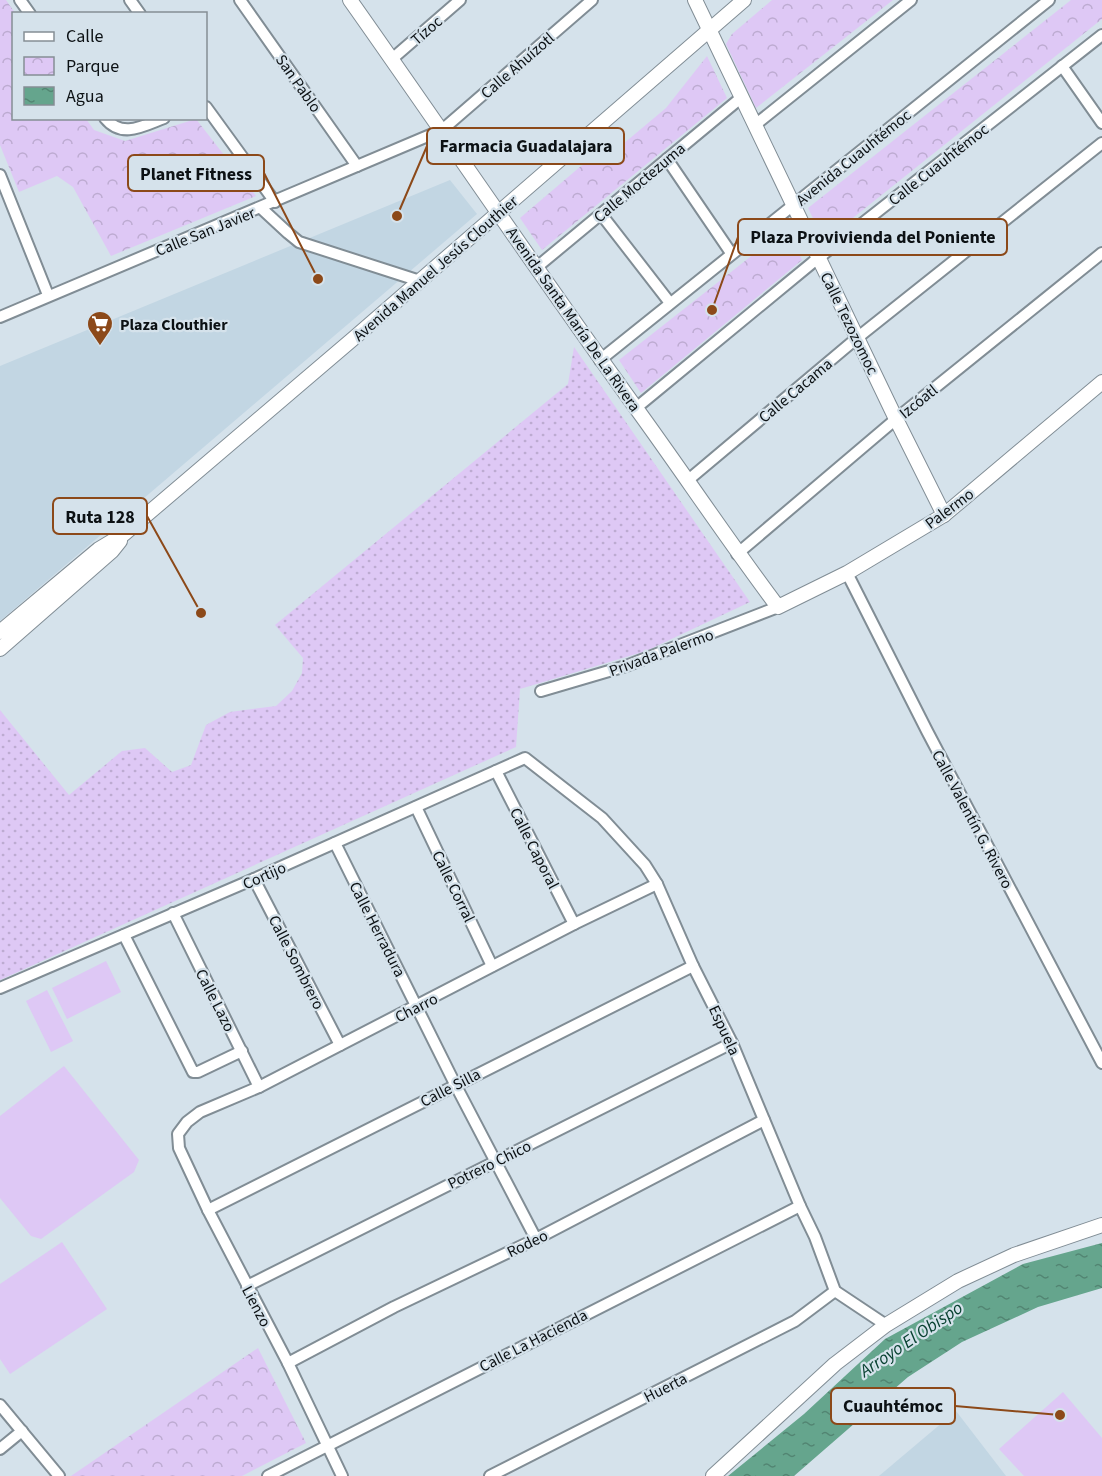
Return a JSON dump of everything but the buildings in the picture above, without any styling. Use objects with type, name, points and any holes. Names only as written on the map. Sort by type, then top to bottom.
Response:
[{"type":"street","name":"San Pablo","points":[[240,0],[357,166]]},
{"type":"street","name":"Avenida Santa María De La Rivera","points":[[350,0],[600,360],[737,554],[778,607]]},
{"type":"street","name":"Tízoc","points":[[392,59],[460,0]]},
{"type":"street","name":"Calle Ahuízotl","points":[[442,130],[592,0]]},
{"type":"street","name":"Calle Tezozomoc","points":[[695,0],[944,515]]},
{"type":"street","name":"Avenida Manuel Jesús Clouthier","points":[[0,632],[99,549],[124,534],[744,0]]},
{"type":"street","points":[[755,125],[911,0]]},
{"type":"street","name":"Avenida Cuauhtémoc","points":[[600,360],[1049,0]]},
{"type":"street","name":"Calle Cuauhtémoc","points":[[636,408],[819,258],[1102,35]]},
{"type":"street","points":[[1062,66],[1102,123]]},
{"type":"street","name":"Calle Moctezuma","points":[[537,267],[742,97]]},
{"type":"street","points":[[207,108],[274,202]]},
{"type":"street","points":[[107,120],[115,129],[121,130],[158,120]]},
{"type":"street","name":"Calle San Javier","points":[[0,317],[442,130]]},
{"type":"street","name":"Calle Cacama","points":[[687,481],[857,338],[1102,143]]},
{"type":"street","points":[[667,159],[731,253]]},
{"type":"street","points":[[0,176],[48,295]]},
{"type":"street","points":[[261,208],[299,242],[420,280]]},
{"type":"street","points":[[601,214],[670,303]]},
{"type":"street","name":"Izcóatl","points":[[737,554],[896,419],[1102,253]]},
{"type":"street","name":"Palermo","points":[[778,607],[847,573],[944,515],[1102,382]]},
{"type":"street","name":"Avenida Manuel Jesús Clouthier","points":[[0,649],[112,551],[124,534]]},
{"type":"street","name":"Calle Valentín G. Rivero","points":[[847,573],[927,731],[1102,1063]]},
{"type":"street","name":"Privada Palermo","points":[[541,691],[626,666],[778,607]]},
{"type":"street","name":"Cortijo","points":[[0,988],[254,879],[525,758]]},
{"type":"street","name":"Espuela","points":[[525,758],[602,818],[638,858],[657,884],[693,966],[732,1043],[815,1237],[835,1291]]},
{"type":"street","name":"Calle Caporal","points":[[495,771],[574,924]]},
{"type":"street","name":"Calle Corral","points":[[416,807],[492,966]]},
{"type":"street","name":"Calle Herradura","points":[[335,843],[455,1084],[536,1239]]},
{"type":"street","name":"Calle Sombrero","points":[[254,879],[340,1045]]},
{"type":"street","name":"Charro","points":[[178,1134],[187,1122],[200,1112],[259,1087],[574,924],[657,884]]},
{"type":"street","name":"Calle Lazo","points":[[173,913],[259,1087]]},
{"type":"street","points":[[124,935],[193,1072],[198,1072],[242,1051]]},
{"type":"street","name":"Calle Silla","points":[[208,1210],[693,966]]},
{"type":"street","name":"Potrero Chico","points":[[247,1286],[732,1043]]},
{"type":"street","name":"Rodeo","points":[[288,1363],[394,1307],[536,1239],[764,1120]]},
{"type":"street","name":"Lienzo","points":[[178,1134],[179,1148],[208,1210],[288,1363],[342,1476]]},
{"type":"street","name":"Calle La Hacienda","points":[[268,1476],[800,1206]]},
{"type":"street","points":[[713,1476],[835,1364],[886,1325],[958,1281],[1014,1255],[1102,1225]]},
{"type":"street","points":[[835,1291],[886,1325]]},
{"type":"street","name":"Huerta","points":[[490,1476],[795,1321],[835,1291]]},
{"type":"street","points":[[0,1405],[58,1476]]},
{"type":"street","points":[[0,1449],[22,1431]]},
{"type":"shaded area","points":[[450,180],[477,214],[0,621],[0,366]]},
{"type":"shaded area","points":[[956,1411],[1006,1476],[879,1476]]},
{"type":"green space","points":[[0,0],[6,0],[14,12],[12,12],[12,120],[87,120],[94,130],[125,141],[197,120],[256,196],[111,256],[73,187],[57,176],[19,192],[0,145]]},
{"type":"green space","points":[[772,0],[893,0],[756,108],[726,44],[732,34]]},
{"type":"green space","points":[[1071,0],[1102,0],[1102,19],[824,241],[808,208]]},
{"type":"green space","points":[[707,56],[727,98],[542,250],[520,218],[581,166],[623,144],[666,108]]},
{"type":"green space","points":[[787,228],[802,260],[641,393],[619,360]]},
{"type":"green space","points":[[574,347],[750,602],[646,651],[520,689],[516,747],[0,980],[0,710],[69,795],[122,751],[145,748],[172,772],[191,765],[206,725],[230,712],[276,706],[292,691],[302,673],[303,658],[275,625],[568,384]]},
{"type":"green space","points":[[106,961],[121,992],[67,1019],[52,988]]},
{"type":"green space","points":[[47,990],[73,1041],[51,1052],[26,1001]]},
{"type":"green space","points":[[64,1066],[139,1160],[134,1172],[41,1239],[31,1236],[0,1198],[0,1116]]},
{"type":"green space","points":[[62,1242],[107,1309],[10,1374],[0,1359],[0,1284]]},
{"type":"green space","points":[[258,1348],[306,1443],[242,1476],[71,1476]]},
{"type":"green space","points":[[1063,1392],[1102,1438],[1102,1476],[1024,1476],[999,1449]]},
{"type":"water","name":"Arroyo El Obispo","points":[[1102,1243],[1102,1288],[1038,1307],[962,1342],[908,1377],[794,1476],[728,1476],[804,1414],[885,1339],[1023,1264]]},
{"type":"place","name":"Farmacia Guadalajara","points":[[397,216]]},
{"type":"place","name":"Planet Fitness","points":[[318,279]]},
{"type":"place","name":"Plaza Provivienda del Poniente","points":[[712,310]]},
{"type":"place","name":"Plaza Clouthier","points":[[100,347]]},
{"type":"place","name":"Ruta 128","points":[[201,613]]},
{"type":"place","name":"Cuauhtémoc","points":[[1060,1415]]}]
